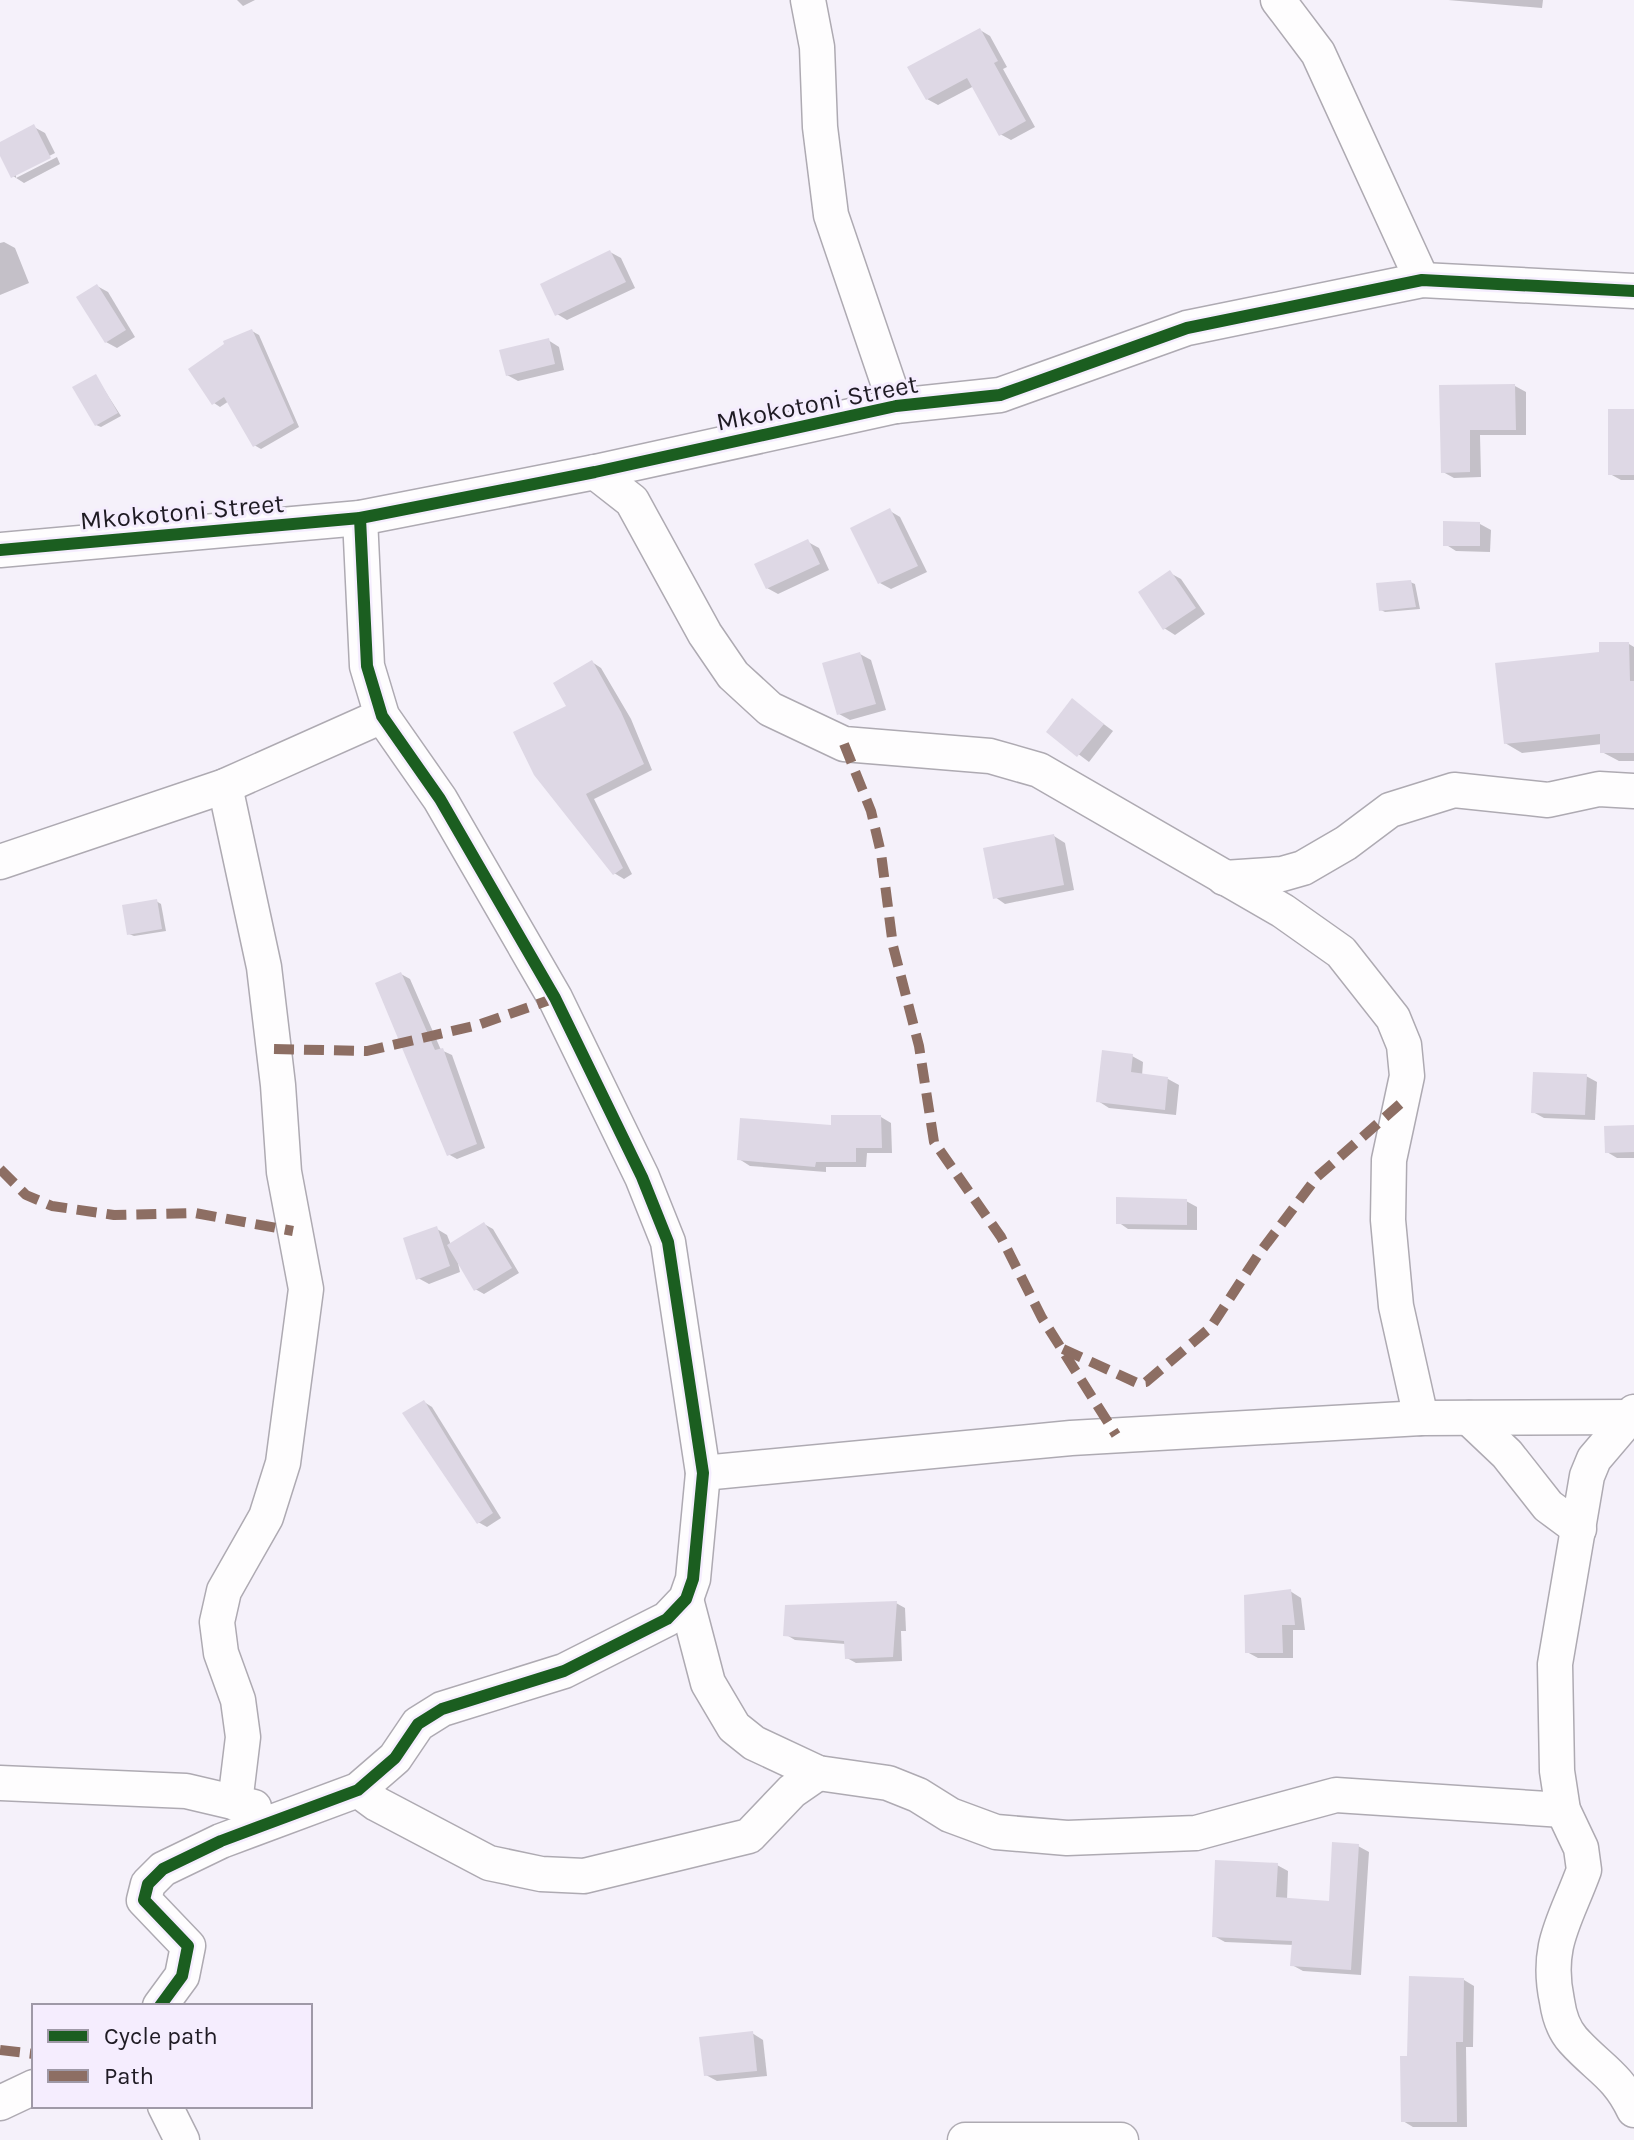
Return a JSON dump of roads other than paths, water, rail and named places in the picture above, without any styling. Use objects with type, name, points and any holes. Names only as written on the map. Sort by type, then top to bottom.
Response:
[{"type":"street","points":[[808,0],[817,47],[820,127],[831,215],[896,406]]},
{"type":"street","points":[[1278,0],[1318,53],[1422,280]]},
{"type":"street","name":"Mkokotoni Street","points":[[0,550],[360,518],[595,472],[896,406],[1000,395],[1187,328],[1422,280],[1634,291]]},
{"type":"street","points":[[595,472],[632,501],[705,634],[733,675],[770,709],[844,744],[990,756],[1039,770],[1295,919],[1341,952],[1393,1018],[1404,1045],[1407,1076],[1389,1160],[1388,1220],[1396,1306],[1421,1418]]},
{"type":"street","points":[[161,2004],[182,1976],[188,1946],[144,1900],[148,1884],[163,1869],[221,1841],[358,1790],[395,1758],[418,1724],[442,1709],[564,1671],[602,1654],[667,1619],[686,1599],[693,1579],[703,1473],[668,1242],[642,1177],[555,998],[440,799],[382,716],[367,666],[360,518]]},
{"type":"street","points":[[0,862],[225,786],[382,716]]},
{"type":"street","points":[[225,786],[264,967],[278,1085],[284,1172],[306,1289],[283,1463],[266,1517],[224,1591],[217,1622],[221,1653],[238,1700],[243,1737],[235,1803]]},
{"type":"street","points":[[1224,878],[1282,874],[1303,868],[1346,843],[1390,810],[1454,790],[1548,800],[1599,789],[1634,791]]},
{"type":"street","points":[[703,1473],[1071,1438],[1421,1418],[1632,1415]]},
{"type":"street","points":[[1630,2088],[1571,2039],[1560,2016],[1552,1977],[1554,1944],[1580,1880],[1584,1858],[1563,1810],[1557,1755],[1555,1664],[1579,1529],[1582,1493],[1594,1459],[1632,1415]]},
{"type":"street","points":[[1469,1418],[1507,1454],[1548,1506],[1579,1529]]},
{"type":"street","points":[[686,1599],[708,1683],[734,1727],[754,1743],[818,1773],[855,1775],[888,1783],[918,1795],[950,1815],[996,1832],[1067,1838],[1196,1833],[1336,1795],[1563,1810]]},
{"type":"street","points":[[358,1790],[377,1804],[489,1863],[541,1874],[584,1876],[749,1836],[792,1791],[818,1773]]},
{"type":"street","points":[[0,1783],[186,1791],[294,1815]]},
{"type":"street","points":[[0,2103],[32,2088]]},
{"type":"street","points":[[166,2108],[182,2140]]},
{"type":"street","points":[[965,2140],[1121,2140]]}]
